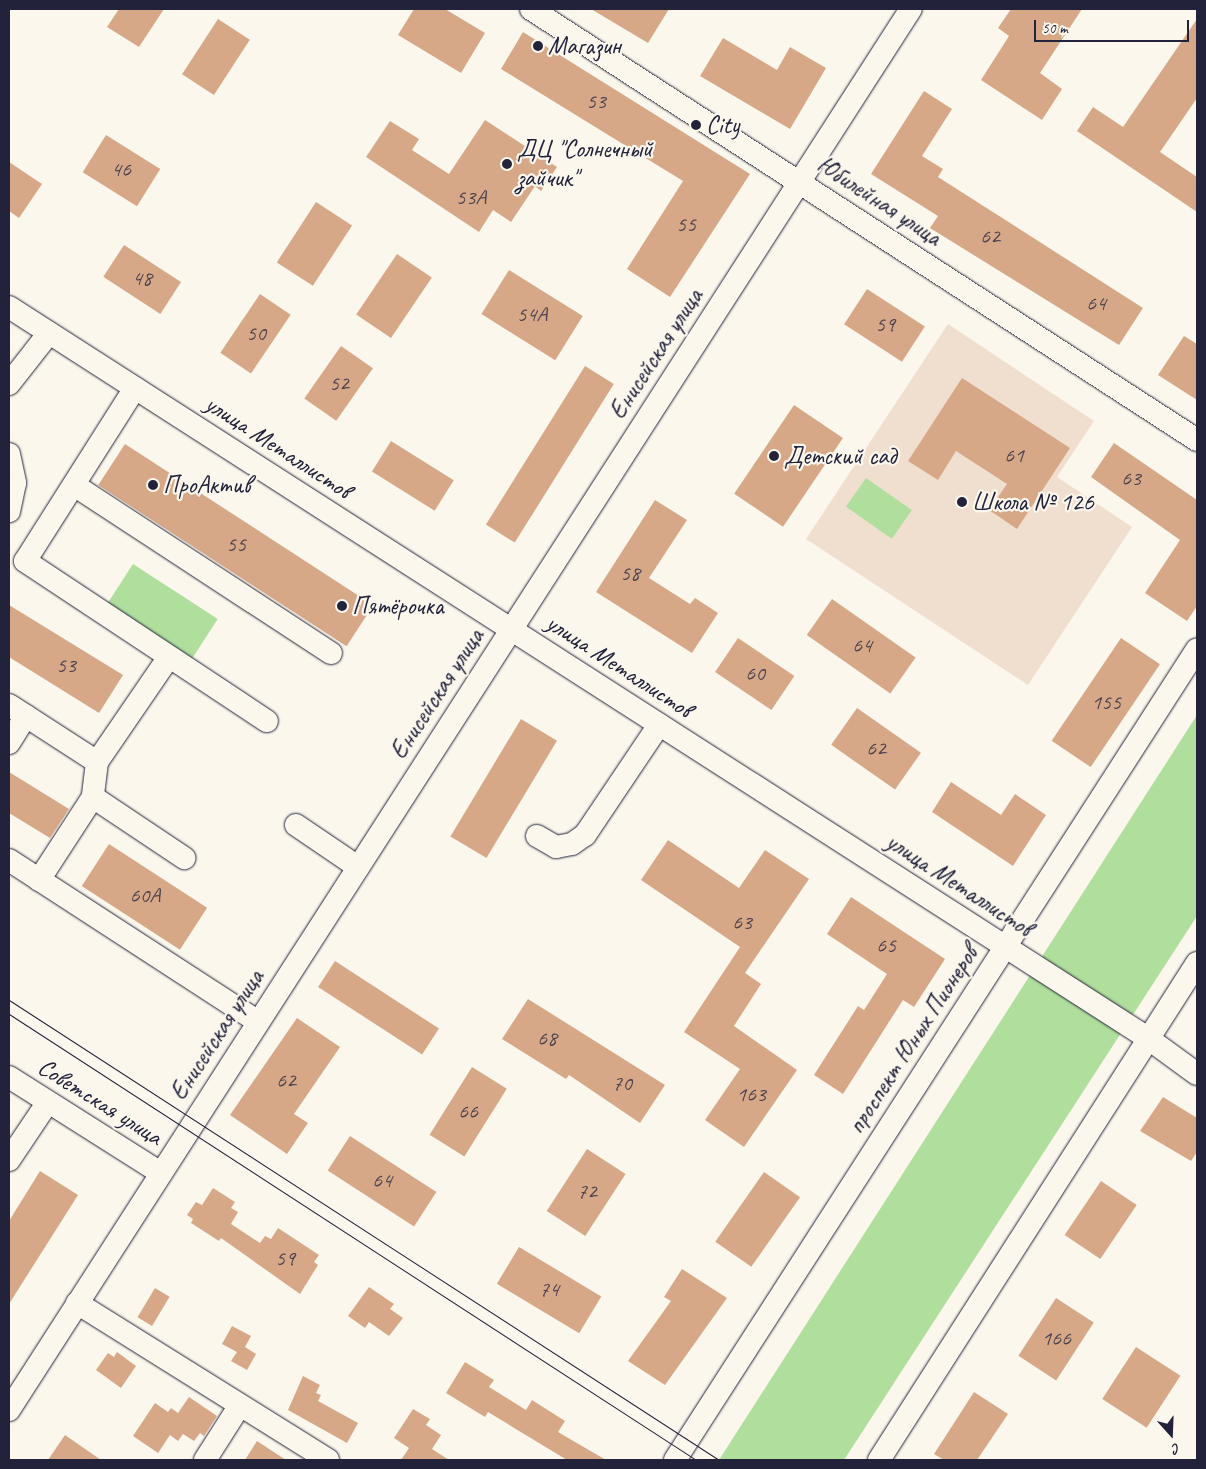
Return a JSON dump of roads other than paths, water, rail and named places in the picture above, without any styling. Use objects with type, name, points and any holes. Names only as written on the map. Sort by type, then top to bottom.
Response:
[{"type":"street","name":"Юбилейная улица","points":[[531,9],[1197,440]]},
{"type":"street","name":"Енисейская улица","points":[[9,1410],[910,9]]},
{"type":"street","name":"улица Металлистов","points":[[9,307],[1148,1039],[1197,1074]]},
{"type":"street","points":[[9,384],[49,333]]},
{"type":"street","points":[[135,388],[25,561],[266,720]]},
{"type":"street","points":[[9,454],[15,483],[9,511]]},
{"type":"street","points":[[74,485],[331,653]]},
{"type":"street","name":"проспект Юных Пионеров","points":[[675,1460],[1197,649]]},
{"type":"street","points":[[39,880],[93,797],[97,762],[169,657]]},
{"type":"street","points":[[9,743],[17,711],[97,762]]},
{"type":"street","points":[[537,836],[556,847],[572,844],[585,835],[658,724]]},
{"type":"street","points":[[93,797],[184,858]]},
{"type":"street","points":[[296,826],[358,867]]},
{"type":"street","points":[[9,860],[258,1022]]},
{"type":"street","points":[[879,1460],[1197,963]]},
{"type":"street","name":"Советская улица","points":[[9,1076],[161,1173]]},
{"type":"street","points":[[9,1160],[48,1102]]},
{"type":"street","points":[[78,1303],[328,1460]]},
{"type":"street","points":[[205,1460],[240,1405]]},
{"type":"tram line","points":[[9,1000],[719,1460]]},
{"type":"tram line","points":[[9,1014],[696,1460]]},
{"type":"place","name":"Магазин","points":[[538,46]]},
{"type":"place","name":"City","points":[[696,125]]},
{"type":"place","name":"ДЦ \"Солнечный зайчик\"","points":[[507,164]]},
{"type":"place","name":"Детский сад","points":[[774,456]]},
{"type":"place","name":"ПроАктив","points":[[153,485]]},
{"type":"place","name":"Школа № 126","points":[[962,502]]},
{"type":"place","name":"Пятёрочка","points":[[342,606]]}]
